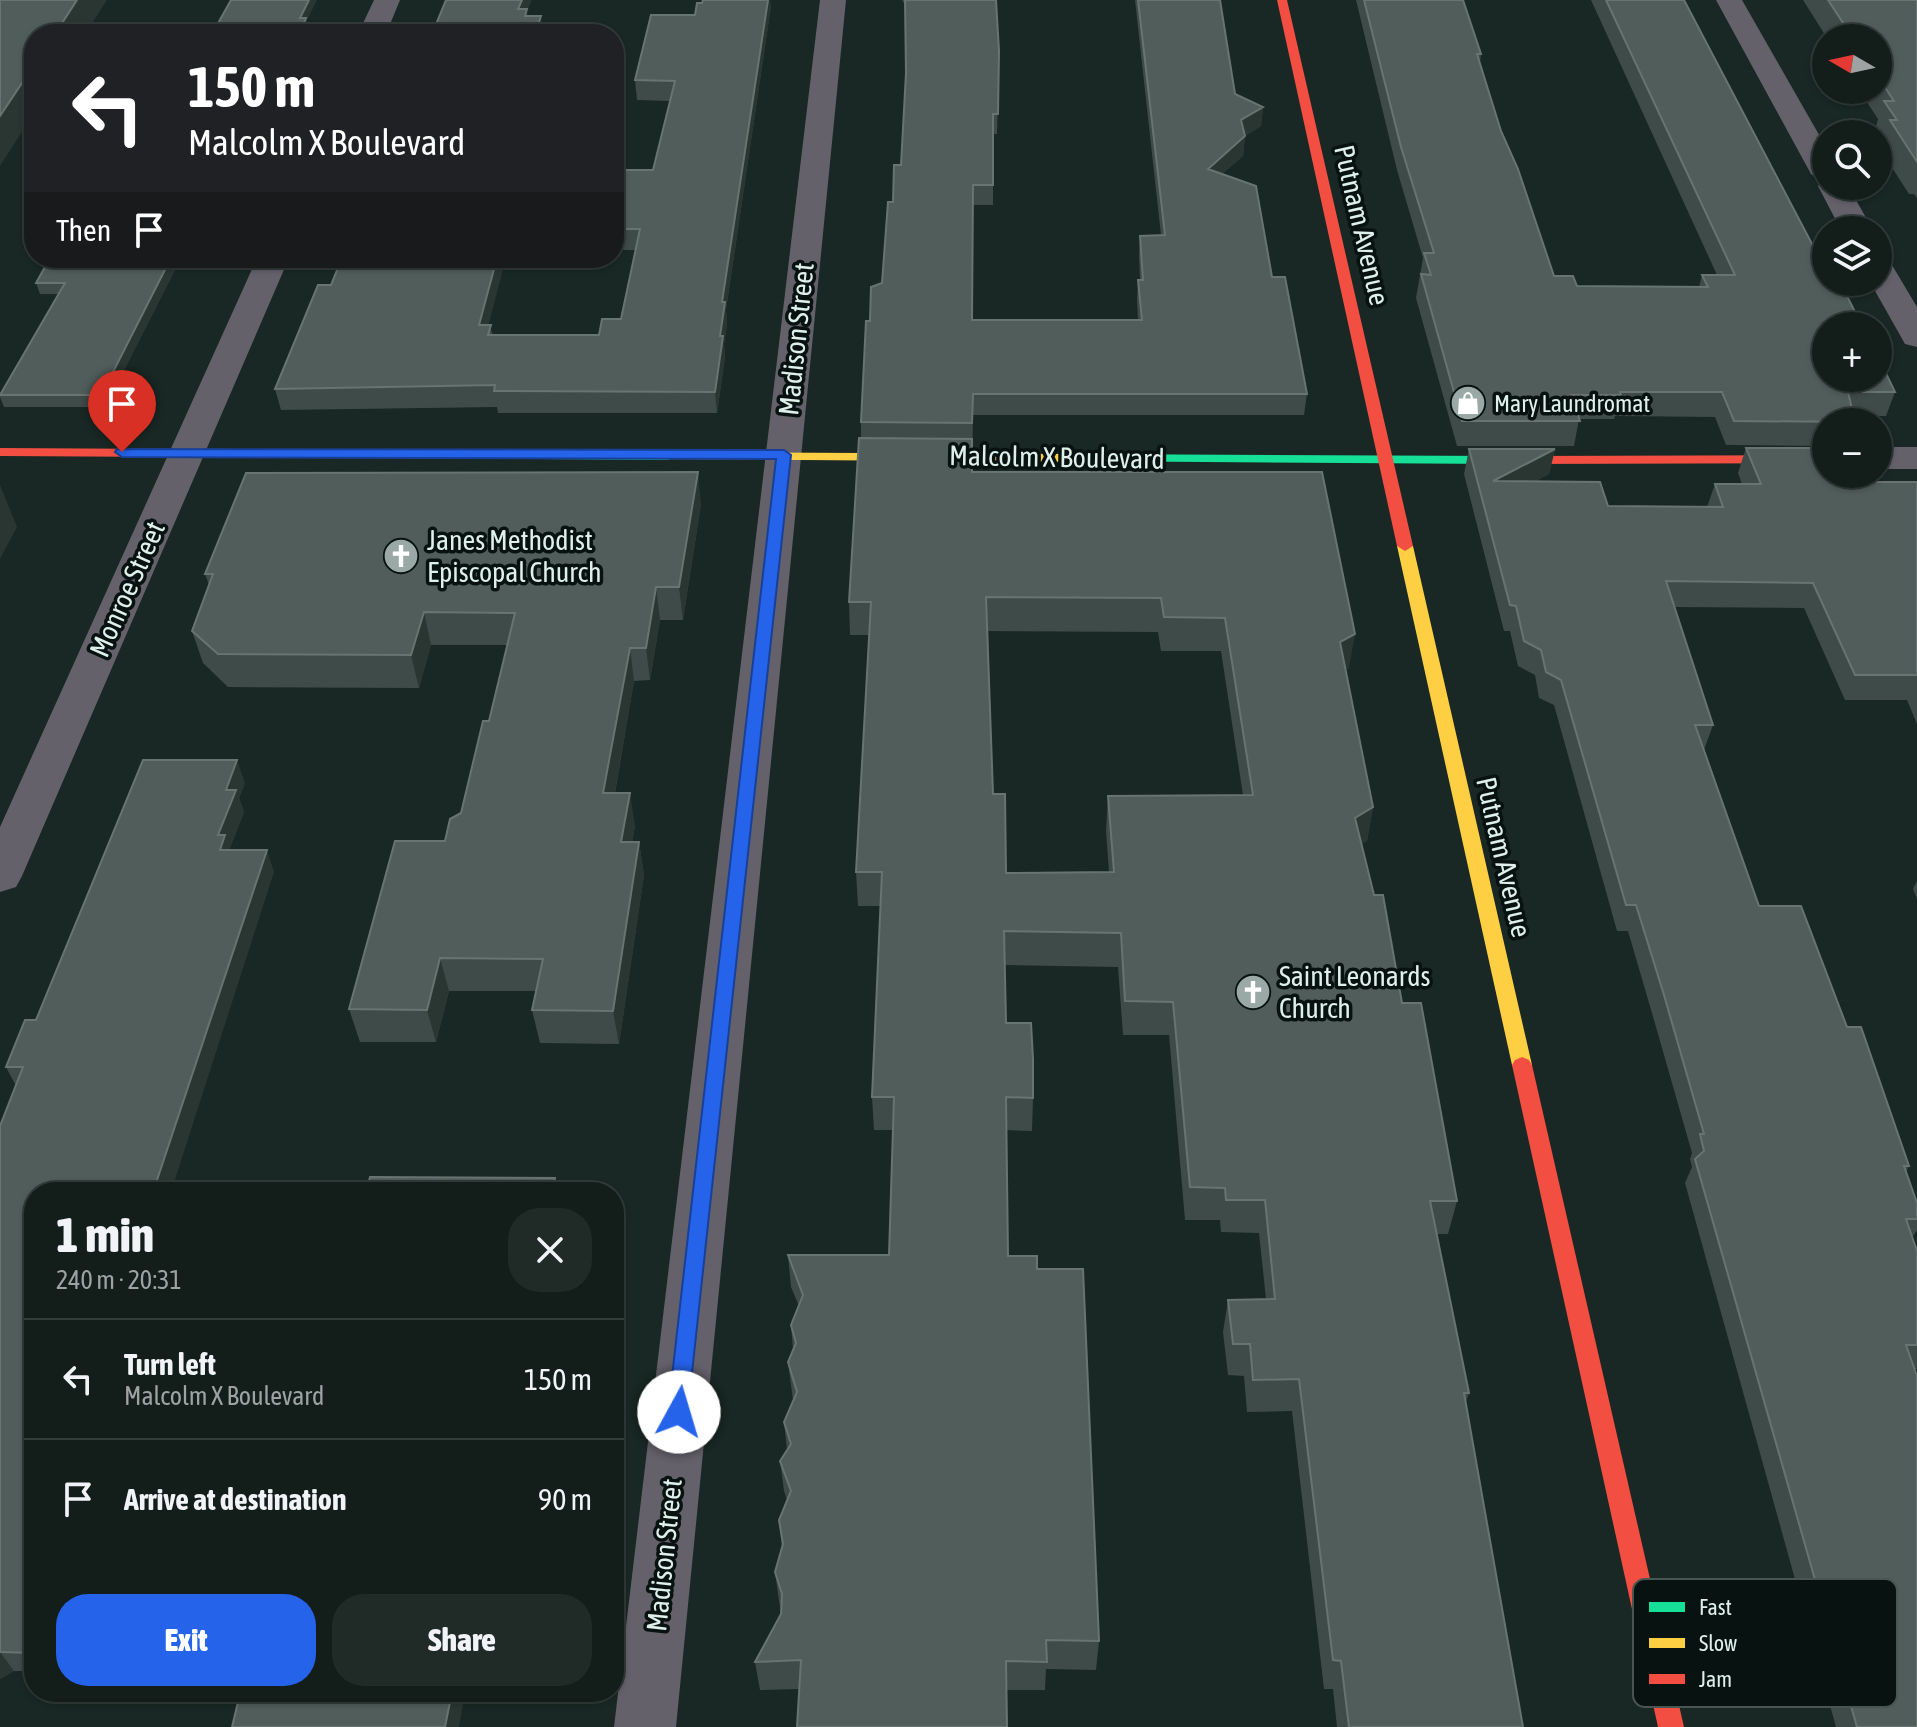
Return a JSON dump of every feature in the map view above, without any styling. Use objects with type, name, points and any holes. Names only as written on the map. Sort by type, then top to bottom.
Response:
[{"type":"street","points":[[376,24],[387,0]]},
{"type":"street","name":"Madison Street","points":[[645,1727],[833,0]]},
{"type":"street","name":"Putnam Avenue","points":[[1282,0],[1638,1579]]},
{"type":"street","points":[[1729,0],[1812,149]]},
{"type":"street","name":"Monroe Street","points":[[0,876],[269,268]]},
{"type":"street","points":[[1892,292],[1917,337]]},
{"type":"street","name":"Malcolm X Boulevard","points":[[0,452],[1386,460],[1812,459]]},
{"type":"street","points":[[1892,458],[1917,458]]},
{"type":"street","name":"Putnam Avenue","points":[[1667,1707],[1671,1727]]},
{"type":"building","points":[[0,0],[77,0],[61,24],[24,24],[24,80],[0,116]]},
{"type":"building","points":[[231,0],[309,0],[300,18],[306,18],[303,24],[218,24]]},
{"type":"building","points":[[446,0],[522,0],[518,9],[527,9],[525,16],[541,16],[538,24],[436,24]]},
{"type":"building","points":[[703,0],[768,0],[722,302],[725,302],[720,336],[723,336],[715,392],[494,391],[495,385],[275,389],[318,285],[331,285],[338,268],[494,268],[479,325],[491,325],[488,335],[599,335],[602,319],[621,319],[640,229],[624,229],[624,170],[653,170],[675,81],[635,80],[651,15],[695,15],[697,3]]},
{"type":"building","points":[[905,0],[996,0],[998,114],[993,114],[993,185],[973,185],[972,320],[1142,320],[1138,280],[1143,280],[1140,236],[1165,235],[1138,0],[1220,0],[1235,94],[1263,107],[1241,120],[1245,136],[1208,169],[1256,186],[1272,277],[1285,277],[1307,394],[973,394],[972,423],[861,422],[866,321],[870,321],[871,287],[882,283],[888,202],[893,202],[894,165],[901,165],[906,73]]},
{"type":"building","points":[[1364,0],[1463,0],[1501,131],[1518,169],[1554,276],[1573,276],[1577,286],[1708,287],[1702,275],[1735,275],[1606,0],[1684,0],[1812,244],[1812,296],[1847,296],[1855,312],[1812,312],[1812,392],[1848,392],[1852,408],[1812,408],[1812,422],[1734,421],[1722,392],[1620,392],[1621,395],[1571,395],[1580,421],[1462,421],[1421,274],[1431,275],[1424,253],[1434,253],[1401,147]]},
{"type":"building","points":[[1828,0],[1917,0],[1917,162],[1892,123],[1892,120],[1897,120],[1886,104],[1894,101],[1892,24],[1844,24]]},
{"type":"building","points":[[44,268],[166,268],[112,374],[107,374],[96,395],[0,395],[65,283],[36,283]]},
{"type":"building","points":[[859,438],[972,439],[972,472],[1322,472],[1355,634],[1340,642],[1373,807],[1355,818],[1374,895],[1383,895],[1402,1003],[1421,1003],[1457,1201],[1430,1201],[1469,1393],[1464,1393],[1523,1727],[1349,1727],[1341,1661],[1333,1660],[1299,1379],[1253,1380],[1250,1344],[1233,1344],[1228,1300],[1275,1299],[1265,1200],[1226,1200],[1225,1188],[1190,1187],[1173,1002],[1125,1001],[1121,933],[1004,931],[1006,1023],[1031,1023],[1033,1059],[1033,1098],[1006,1097],[1008,1256],[1037,1256],[1037,1269],[1083,1269],[1099,1641],[1046,1640],[1047,1662],[1006,1661],[1007,1727],[797,1727],[801,1660],[755,1662],[781,1614],[782,1594],[775,1572],[783,1544],[779,1520],[791,1491],[780,1461],[791,1444],[784,1422],[797,1392],[788,1362],[796,1343],[791,1325],[803,1295],[788,1255],[889,1255],[894,1097],[872,1097],[882,872],[856,872],[871,602],[849,602]],"holes":[[[986,597],[1161,598],[1164,617],[1225,618],[1253,795],[1108,796],[1114,872],[1006,873],[1005,794],[993,794]]]},
{"type":"building","points":[[1746,448],[1812,448],[1812,488],[1892,488],[1892,482],[1917,482],[1917,675],[1855,675],[1813,583],[1666,581],[1713,725],[1695,725],[1759,906],[1801,906],[1847,1027],[1861,1027],[1909,1166],[1904,1166],[1917,1203],[1917,1219],[1906,1219],[1917,1251],[1917,1345],[1906,1345],[1917,1376],[1917,1727],[1857,1727],[1851,1707],[1897,1707],[1897,1579],[1815,1579],[1695,1159],[1704,1151],[1700,1134],[1704,1134],[1664,995],[1636,905],[1626,905],[1561,680],[1546,672],[1541,650],[1524,641],[1516,606],[1510,605],[1469,449],[1555,449],[1493,481],[1600,482],[1608,506],[1723,507],[1715,484],[1761,484]]},
{"type":"building","points":[[698,472],[679,587],[656,587],[646,648],[630,648],[603,793],[630,793],[621,842],[639,842],[613,1011],[532,1010],[543,959],[440,958],[427,1010],[349,1009],[395,841],[445,841],[450,819],[461,813],[483,721],[489,721],[515,613],[424,612],[411,655],[218,654],[192,631],[213,574],[205,574],[246,473]]},
{"type":"building","points":[[143,760],[237,760],[226,790],[236,790],[218,835],[225,835],[220,850],[267,850],[156,1182],[24,1182],[24,1653],[0,1652],[0,1126],[23,1067],[6,1067],[25,1020],[36,1020]]},
{"type":"building","points":[[370,1177],[555,1178],[554,1182],[369,1182]]},
{"type":"building","points":[[238,1702],[450,1702],[445,1727],[232,1727]]},
{"type":"traffic: fast","points":[[318,454],[668,456]]},
{"type":"traffic: fast","points":[[1078,458],[1500,460]]},
{"type":"traffic: slow","points":[[668,456],[1078,458]]},
{"type":"traffic: slow","points":[[1405,546],[1522,1065]]},
{"type":"traffic: jam","points":[[1282,0],[1405,546]]},
{"type":"traffic: jam","points":[[0,452],[318,454]]},
{"type":"traffic: jam","points":[[1500,460],[1812,459]]},
{"type":"traffic: jam","points":[[1522,1065],[1638,1579]]},
{"type":"traffic: jam","points":[[1666,1707],[1671,1727]]},
{"type":"place","name":"Mary Laundromat","points":[[1468,403]]},
{"type":"place","name":"Janes Methodist Episcopal Church","points":[[401,556]]},
{"type":"place","name":"Saint Leonards Church","points":[[1253,992]]},
{"type":"route","points":[[122,452],[784,455],[679,1412]]}]
